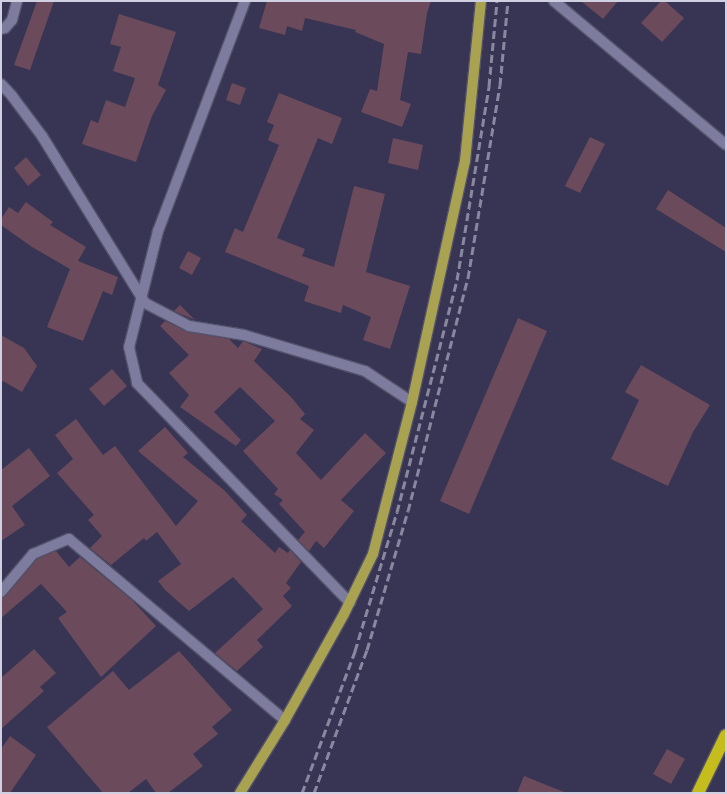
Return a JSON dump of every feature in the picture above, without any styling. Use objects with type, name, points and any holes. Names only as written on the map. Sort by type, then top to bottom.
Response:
[{"type":"highway","points":[[698,793],[726,736]]},
{"type":"main road","points":[[240,793],[285,720],[350,602],[373,554],[412,402],[465,161],[481,1]]},
{"type":"street","points":[[1,29],[5,28],[12,20],[17,1]]},
{"type":"street","points":[[244,1],[158,231],[129,347],[137,383],[350,602]]},
{"type":"street","points":[[554,1],[726,144]]},
{"type":"street","points":[[1,84],[12,96],[42,136],[145,303],[189,326],[244,334],[365,371],[412,402]]},
{"type":"street","points":[[1,592],[33,554],[69,539],[285,720]]},
{"type":"building","points":[[37,1],[54,1],[30,70],[14,65]]},
{"type":"building","points":[[267,1],[431,1],[427,13],[421,54],[408,52],[400,100],[411,104],[402,127],[361,112],[370,89],[377,91],[384,44],[355,32],[356,30],[305,18],[302,31],[287,26],[285,35],[259,28]]},
{"type":"building","points":[[581,1],[618,1],[603,19]]},
{"type":"building","points":[[661,1],[665,1],[684,18],[662,42],[641,23]]},
{"type":"building","points":[[119,14],[176,32],[158,85],[166,90],[152,116],[136,162],[82,144],[91,120],[98,123],[106,100],[125,107],[135,78],[113,71],[121,47],[110,44]]},
{"type":"building","points":[[232,83],[246,88],[240,105],[226,100]]},
{"type":"building","points":[[279,93],[342,118],[332,144],[318,138],[277,238],[305,249],[302,256],[334,267],[354,186],[385,194],[366,272],[410,286],[390,349],[363,340],[371,317],[343,305],[341,313],[304,301],[309,286],[225,252],[235,228],[243,232],[279,145],[268,140],[274,125],[267,122]]},
{"type":"building","points":[[590,137],[605,144],[580,193],[565,186]]},
{"type":"building","points":[[393,138],[423,145],[418,170],[388,163]]},
{"type":"building","points":[[26,157],[41,175],[28,186],[14,168]]},
{"type":"building","points":[[668,190],[726,228],[726,252],[656,209]]},
{"type":"building","points":[[26,202],[53,222],[50,225],[86,247],[78,261],[118,277],[112,295],[103,291],[83,341],[47,327],[70,269],[32,247],[1,225],[1,219],[9,207],[18,213]]},
{"type":"building","points":[[188,251],[201,258],[192,275],[179,268]]},
{"type":"building","points":[[180,305],[195,320],[174,311]]},
{"type":"building","points":[[518,318],[547,331],[469,514],[440,501]]},
{"type":"building","points":[[165,321],[188,332],[229,339],[238,348],[243,341],[262,349],[254,361],[292,398],[305,414],[300,419],[314,430],[296,453],[321,480],[365,433],[386,453],[341,500],[354,511],[324,548],[316,541],[309,551],[298,540],[305,532],[279,504],[283,500],[274,494],[278,489],[243,451],[275,421],[240,387],[214,412],[241,440],[236,446],[180,407],[189,395],[169,373],[189,355],[160,326]]},
{"type":"building","points":[[1,335],[24,348],[37,366],[22,392],[1,380]]},
{"type":"building","points":[[641,365],[710,405],[693,432],[668,486],[611,459],[639,400],[625,392]]},
{"type":"building","points":[[112,369],[127,386],[104,406],[89,389]]},
{"type":"building","points":[[76,419],[103,455],[115,446],[176,526],[198,501],[138,451],[165,427],[188,453],[183,457],[224,490],[247,515],[241,521],[275,553],[279,547],[288,553],[290,550],[301,562],[286,583],[291,588],[283,596],[292,606],[257,640],[263,647],[237,671],[215,653],[263,609],[233,577],[189,611],[165,590],[158,581],[181,564],[157,532],[146,541],[144,538],[111,565],[90,548],[102,536],[88,520],[94,515],[57,473],[73,459],[55,435]]},
{"type":"building","points":[[29,448],[50,476],[12,506],[25,525],[1,541],[1,470]]},
{"type":"building","points":[[56,551],[69,567],[80,557],[133,601],[156,626],[101,677],[58,618],[67,612],[41,584],[1,618],[1,598],[6,596],[37,559]]},
{"type":"building","points":[[34,649],[56,673],[40,687],[44,691],[1,729],[1,678]]},
{"type":"building","points":[[179,651],[232,710],[212,727],[218,734],[193,754],[203,766],[168,793],[156,793],[146,779],[128,793],[103,793],[47,727],[113,671],[129,690]]},
{"type":"building","points":[[10,736],[36,755],[10,793],[1,793],[1,749]]},
{"type":"building","points":[[667,749],[685,759],[671,784],[653,774]]},
{"type":"building","points":[[524,776],[564,792],[517,793]]},
{"type":"railway","points":[[302,793],[355,651],[397,512],[457,280],[489,86],[497,1]]},
{"type":"railway","points":[[314,793],[367,650],[408,511],[468,278],[500,85],[508,1]]}]
